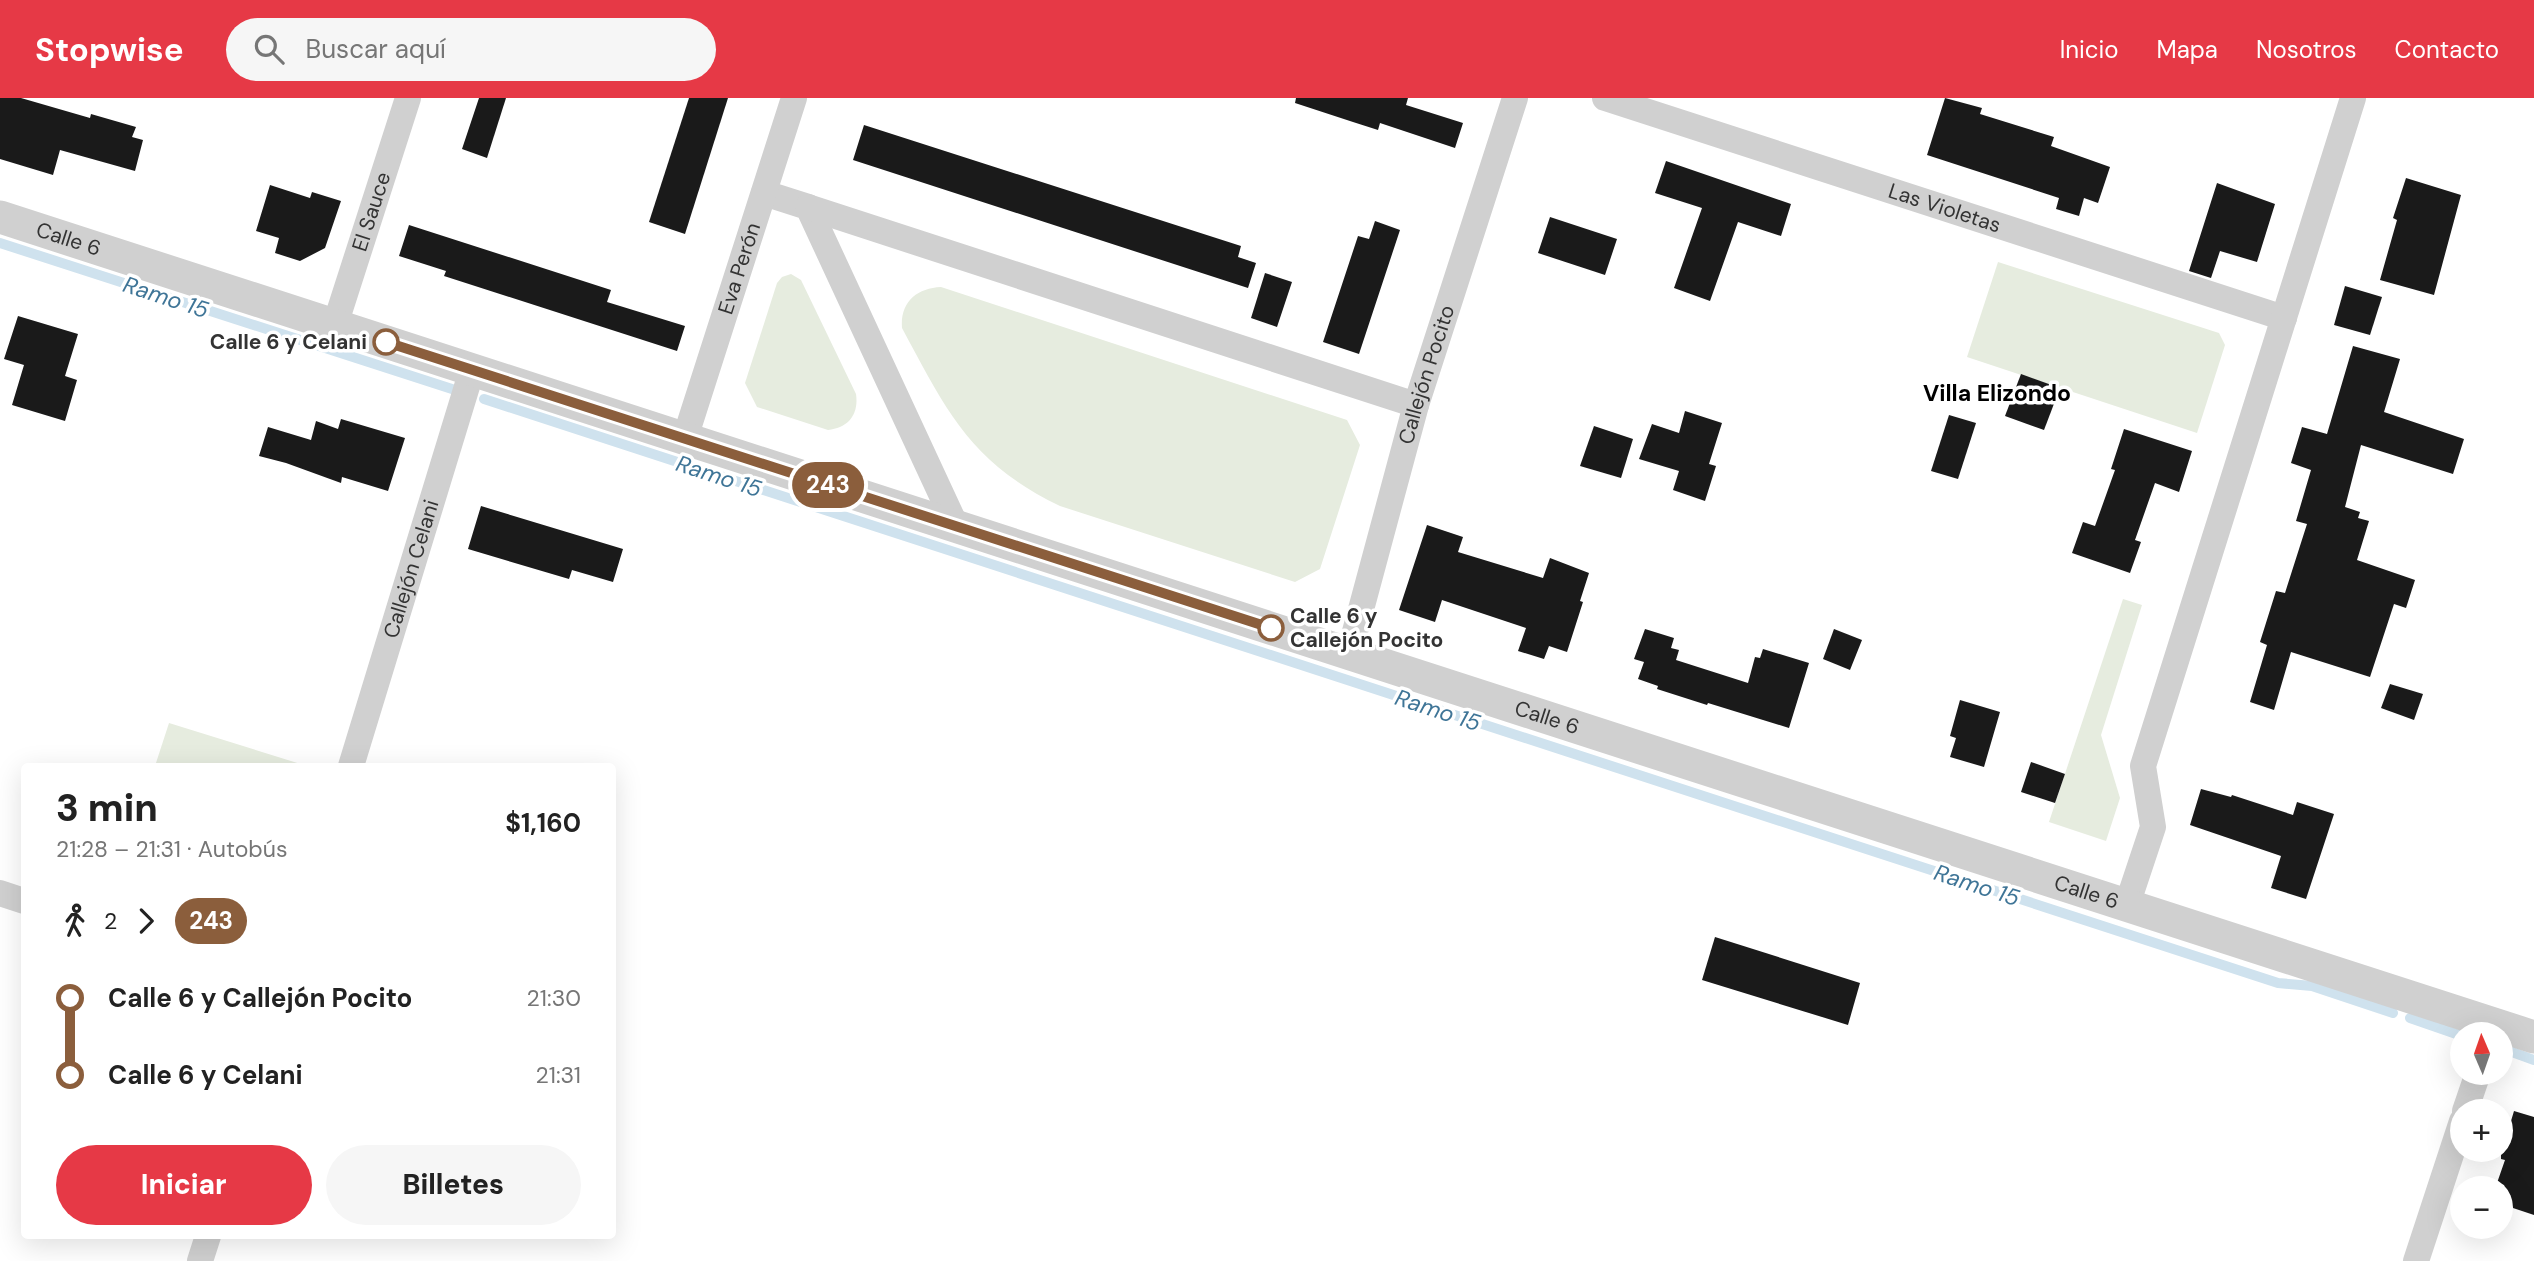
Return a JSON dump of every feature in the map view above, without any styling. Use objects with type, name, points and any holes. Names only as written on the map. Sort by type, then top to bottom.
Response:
[{"type":"street","name":"El Sauce","points":[[335,326],[408,98]]},
{"type":"street","name":"Eva Perón","points":[[685,439],[794,98]]},
{"type":"street","name":"Callejón Pocito","points":[[1349,654],[1416,405],[1515,98]]},
{"type":"street","name":"Las Violetas","points":[[1605,98],[2284,318]]},
{"type":"street","points":[[2127,905],[2153,827],[2143,766],[2353,98]]},
{"type":"street","points":[[764,193],[1416,405]]},
{"type":"street","points":[[808,207],[956,526]]},
{"type":"street","name":"Calle 6","points":[[0,217],[2127,905],[2472,1022]]},
{"type":"street","name":"Callejón Celani","points":[[352,763],[472,370]]},
{"type":"street","points":[[0,893],[21,900]]},
{"type":"street","name":"Calle 6","points":[[2513,1033],[2534,1037]]},
{"type":"street","points":[[2416,1261],[2450,1158]]},
{"type":"street","points":[[200,1261],[207,1239]]},
{"type":"shaded area","points":[[1998,262],[2219,333],[2225,345],[2197,433],[1967,357]]},
{"type":"shaded area","points":[[791,274],[801,280],[856,394],[856,408],[851,419],[835,429],[828,430],[757,407],[745,383],[777,283],[782,277]]},
{"type":"shaded area","points":[[941,287],[1347,420],[1360,445],[1320,569],[1295,582],[1060,506],[1004,472],[964,432],[948,410],[902,328],[904,311],[912,298],[924,290]]},
{"type":"shaded area","points":[[2123,599],[2142,605],[2101,735],[2120,798],[2106,841],[2049,822]]},
{"type":"shaded area","points":[[169,723],[297,763],[156,763]]},
{"type":"building","points":[[0,98],[21,98],[90,118],[91,114],[136,127],[132,137],[143,140],[135,171],[60,150],[53,175],[0,159]]},
{"type":"building","points":[[479,98],[506,98],[487,158],[462,149]]},
{"type":"building","points":[[689,98],[728,98],[685,234],[649,222]]},
{"type":"building","points":[[1296,98],[1408,98],[1406,105],[1463,123],[1455,148],[1380,123],[1378,130],[1295,103]]},
{"type":"building","points":[[1945,98],[1982,108],[1980,114],[2054,137],[2051,146],[2110,167],[2098,203],[2084,198],[2079,216],[2056,209],[2059,198],[1927,155]]},
{"type":"building","points":[[864,125],[1241,246],[1238,257],[1256,263],[1248,288],[853,160]]},
{"type":"building","points":[[1666,161],[1791,204],[1781,236],[1738,222],[1710,301],[1674,288],[1702,208],[1655,193]]},
{"type":"building","points":[[2406,178],[2461,195],[2434,295],[2380,280],[2397,220],[2393,218]]},
{"type":"building","points":[[2217,183],[2275,204],[2257,262],[2220,251],[2211,278],[2189,271]]},
{"type":"building","points":[[270,185],[310,198],[312,192],[341,201],[325,248],[300,261],[275,253],[279,238],[256,231]]},
{"type":"building","points":[[1550,217],[1617,239],[1605,275],[1538,253]]},
{"type":"building","points":[[1375,221],[1400,230],[1359,354],[1323,342],[1358,236],[1369,239]]},
{"type":"building","points":[[409,225],[611,290],[607,302],[685,326],[677,351],[444,276],[446,271],[399,256]]},
{"type":"building","points":[[1265,273],[1292,282],[1277,327],[1251,318]]},
{"type":"building","points":[[2345,286],[2382,297],[2370,335],[2334,325]]},
{"type":"building","points":[[18,316],[78,334],[65,376],[77,380],[65,421],[12,405],[24,365],[4,359]]},
{"type":"building","points":[[2353,346],[2400,359],[2384,412],[2464,439],[2453,474],[2361,445],[2345,507],[2360,512],[2358,518],[2369,521],[2357,560],[2415,580],[2406,608],[2394,604],[2370,677],[2291,652],[2274,710],[2250,702],[2267,645],[2260,642],[2276,591],[2285,593],[2307,524],[2296,521],[2311,470],[2291,463],[2302,427],[2327,434]]},
{"type":"building","points":[[2021,374],[2060,388],[2044,430],[2005,416]]},
{"type":"building","points":[[1685,411],[1722,423],[1709,464],[1716,466],[1705,501],[1673,490],[1679,471],[1639,459],[1652,424],[1679,433]]},
{"type":"building","points":[[1949,415],[1976,423],[1958,479],[1931,471]]},
{"type":"building","points":[[341,419],[405,438],[388,491],[342,477],[341,483],[259,456],[268,427],[311,440],[316,421],[338,429]]},
{"type":"building","points":[[1594,426],[1633,439],[1621,478],[1580,466]]},
{"type":"building","points":[[2124,429],[2192,451],[2179,492],[2155,483],[2135,540],[2141,542],[2130,573],[2072,553],[2083,522],[2095,526],[2115,470],[2111,469]]},
{"type":"building","points":[[481,506],[623,549],[613,582],[572,570],[569,579],[468,549]]},
{"type":"building","points":[[1427,525],[1463,537],[1458,552],[1543,578],[1550,558],[1589,573],[1567,652],[1549,646],[1544,659],[1518,651],[1526,628],[1442,600],[1435,622],[1399,610]]},
{"type":"building","points":[[1645,629],[1674,638],[1671,648],[1679,650],[1676,660],[1748,683],[1755,657],[1760,658],[1763,649],[1809,663],[1789,728],[1657,689],[1658,686],[1638,679],[1644,662],[1634,659]]},
{"type":"building","points":[[1834,629],[1862,640],[1850,670],[1823,659]]},
{"type":"building","points":[[2390,684],[2423,694],[2414,720],[2381,708]]},
{"type":"building","points":[[1960,700],[2000,712],[1984,767],[1950,757],[1956,738],[1950,736]]},
{"type":"building","points":[[2031,762],[2065,774],[2055,803],[2021,792]]},
{"type":"building","points":[[2201,789],[2231,797],[2232,795],[2293,815],[2297,802],[2334,814],[2306,899],[2271,888],[2281,856],[2190,825]]},
{"type":"building","points":[[1715,937],[1860,983],[1848,1025],[1702,980]]},
{"type":"building","points":[[2514,1111],[2534,1117],[2534,1215],[2513,1208],[2513,1176],[2499,1176],[2504,1162],[2513,1162]]},
{"type":"waterway","name":"Ramo 15","points":[[0,243],[452,389]]},
{"type":"waterway","name":"Ramo 15","points":[[484,399],[2278,983],[2312,986],[2393,1013]]},
{"type":"waterway","name":"Ramo 15","points":[[2410,1018],[2450,1032]]},
{"type":"waterway","name":"Ramo 15","points":[[2513,1052],[2534,1060]]},
{"type":"bus line","name":"243","points":[[386,342],[1271,628]]},
{"type":"place","name":"Calle 6 y Celani","points":[[386,342]]},
{"type":"place","name":"Calle 6 y Callejón Pocito","points":[[1271,628]]},
{"type":"district","name":"Villa Elizondo","points":[[1997,393]]}]
